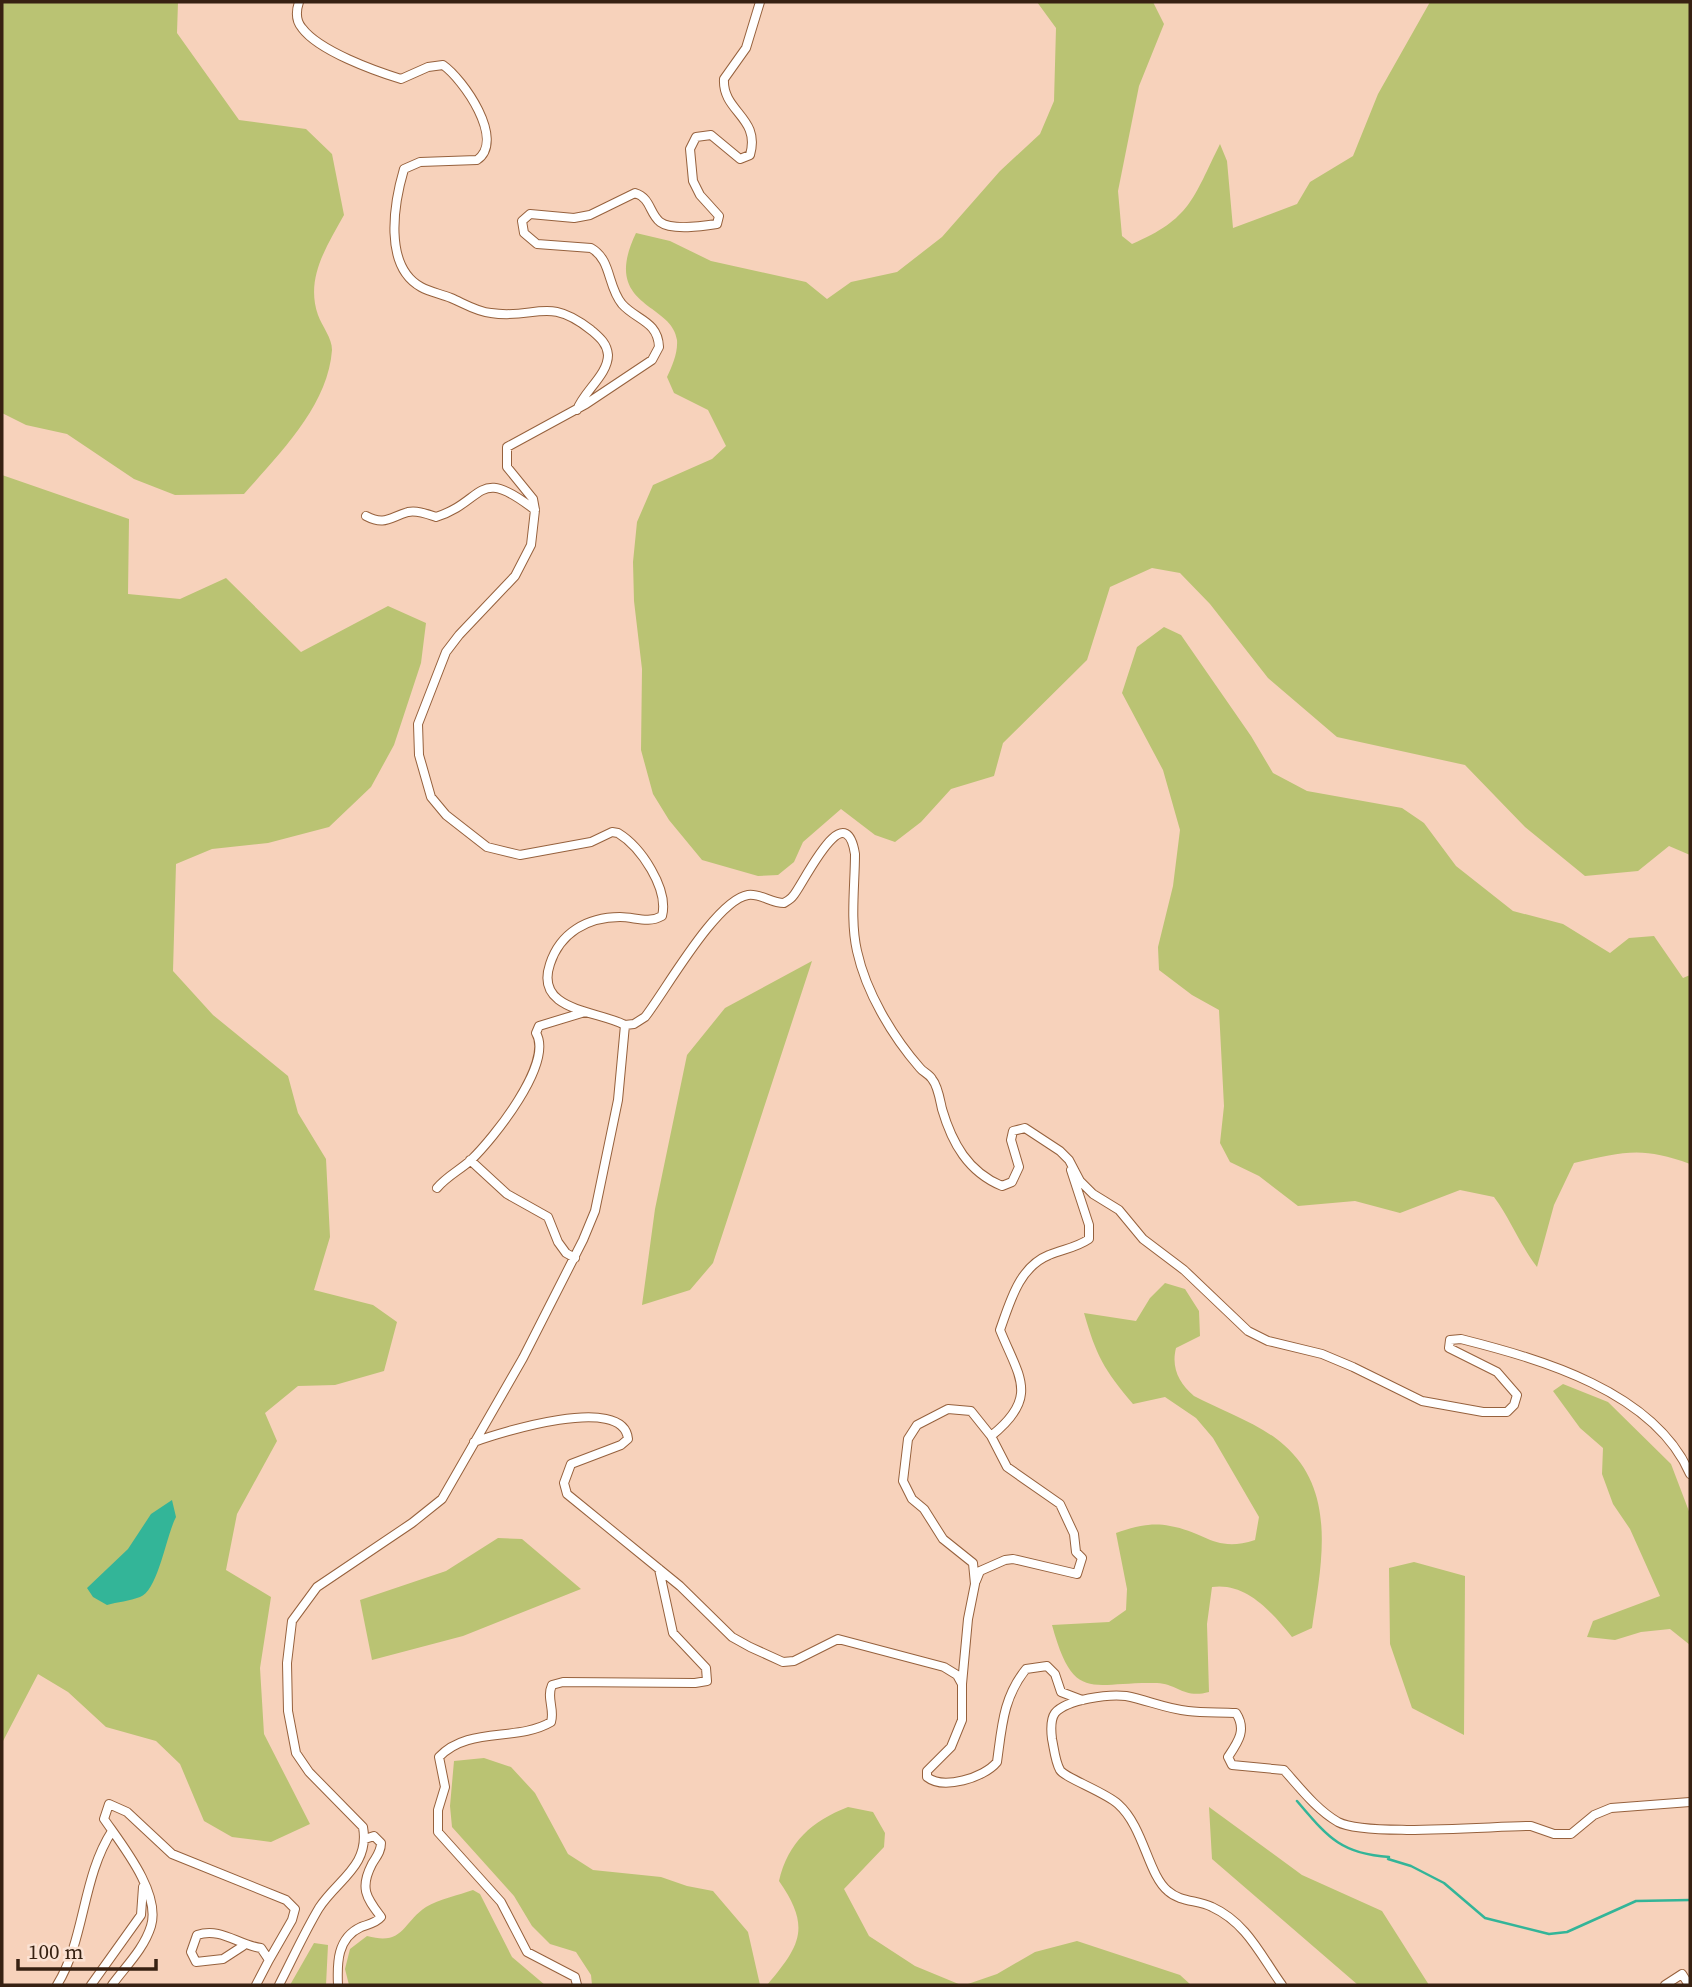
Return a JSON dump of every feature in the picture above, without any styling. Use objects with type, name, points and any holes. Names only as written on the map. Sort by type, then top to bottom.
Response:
[{"type":"street","points":[[299,2],[297,19],[301,28],[337,52],[371,70],[401,79],[428,66],[443,65],[468,94],[485,126],[486,148],[477,160],[420,162],[404,169],[395,221],[397,249],[404,272],[420,287],[487,313],[557,310],[572,316],[601,338],[607,348],[607,363],[581,398],[576,410]]},
{"type":"street","points":[[760,2],[746,48],[724,79],[726,96],[752,130],[750,155],[740,159],[711,135],[696,137],[690,149],[696,189],[719,216],[717,224],[667,226],[660,222],[647,201],[635,193],[590,215],[574,218],[530,214],[522,221],[524,233],[537,244],[591,247],[599,252],[605,259],[619,299],[656,331],[658,352],[652,360],[576,410],[507,447],[507,467],[533,499],[534,532],[524,561],[446,652],[418,724],[419,755],[431,797],[446,815],[487,847],[520,855],[592,842],[612,832],[625,837],[644,861],[663,895],[662,916],[656,920],[620,917],[589,923],[562,937],[547,972],[547,987],[555,1000],[625,1024],[634,1024],[645,1017],[705,930],[730,904],[737,898],[755,894],[784,903],[793,896],[808,869],[831,839],[840,835],[848,837],[853,843],[855,854],[857,951],[866,977],[896,1034],[921,1070],[932,1079],[950,1135],[976,1171],[1002,1186],[1017,1176],[1019,1167],[1011,1140],[1013,1131],[1025,1128],[1069,1160],[1080,1181],[1093,1194],[1119,1210],[1143,1239],[1184,1270],[1248,1331],[1332,1358],[1422,1401],[1483,1412],[1507,1412],[1514,1405],[1517,1395],[1497,1372],[1449,1348],[1450,1340],[1461,1339],[1559,1366],[1608,1390],[1654,1426],[1690,1474]]},
{"type":"street","points":[[366,516],[377,522],[389,522],[410,512],[436,517],[487,487],[504,489],[535,510]]},
{"type":"street","points":[[438,1188],[470,1160],[507,1116],[531,1076],[539,1053],[540,1039],[536,1033],[539,1026],[587,1011]]},
{"type":"street","points":[[279,1985],[321,1905],[359,1863],[365,1839],[363,1827],[309,1772],[296,1753],[288,1699],[287,1663],[292,1621],[317,1587],[412,1523],[442,1499],[523,1358],[575,1258],[594,1211],[609,1154],[618,1100],[625,1024]]},
{"type":"street","points":[[470,1160],[507,1194],[548,1217],[558,1242],[566,1253],[575,1258]]},
{"type":"street","points":[[990,1436],[1006,1423],[1021,1398],[1021,1373],[1000,1330],[1013,1294],[1035,1261],[1078,1246],[1089,1239],[1089,1225],[1073,1183],[1069,1160]]},
{"type":"street","points":[[975,1584],[973,1563],[943,1539],[924,1509],[912,1499],[903,1481],[908,1439],[917,1425],[948,1409],[971,1411],[990,1436],[1007,1467],[1060,1504],[1074,1534],[1076,1552],[1082,1558],[1077,1574],[1005,1560],[980,1571],[968,1619],[962,1684],[962,1720],[951,1747],[927,1771],[926,1777],[934,1783],[975,1775],[992,1768],[997,1762],[1003,1710],[1012,1689],[1026,1669],[1047,1666],[1055,1674],[1061,1692],[1083,1700]]},
{"type":"street","points":[[474,1441],[533,1423],[594,1418],[614,1421],[623,1427],[628,1439],[621,1445],[571,1464],[564,1483],[567,1494],[659,1569],[732,1637],[783,1662],[794,1661],[838,1639],[944,1667],[957,1675],[962,1684]]},
{"type":"street","points":[[577,1985],[575,1977],[527,1952],[501,1902],[438,1832],[438,1810],[445,1787],[439,1757],[448,1748],[468,1739],[511,1734],[551,1722],[553,1715],[548,1693],[552,1685],[564,1682],[673,1684],[706,1681],[706,1668],[673,1633],[659,1569]]},
{"type":"street","points":[[1282,1985],[1258,1946],[1225,1914],[1201,1902],[1177,1898],[1158,1881],[1133,1822],[1120,1805],[1100,1790],[1070,1779],[1060,1771],[1052,1735],[1052,1720],[1056,1711],[1083,1700],[1125,1696],[1189,1711],[1236,1713],[1241,1721],[1242,1731],[1228,1757],[1232,1765],[1284,1770],[1327,1814],[1349,1825],[1385,1829],[1531,1826],[1554,1834],[1571,1834],[1594,1815],[1611,1808],[1690,1802]]},
{"type":"street","points":[[112,1985],[139,1951],[152,1925],[151,1901],[132,1858],[104,1819],[109,1804],[127,1812],[172,1854],[286,1900],[295,1909],[292,1920],[256,1985]]},
{"type":"street","points":[[57,1985],[69,1966],[70,1952],[99,1858],[112,1831]]},
{"type":"street","points":[[338,1985],[338,1960],[342,1945],[359,1928],[381,1917],[366,1899],[366,1886],[367,1876],[381,1843],[374,1836],[365,1839]]},
{"type":"street","points":[[91,1985],[141,1915],[143,1884]]},
{"type":"street","points":[[243,1946],[223,1959],[196,1962],[191,1952],[197,1936],[210,1931],[235,1938],[243,1946],[261,1948],[269,1960]]},
{"type":"street","points":[[1665,1985],[1682,1975],[1689,1985]]},
{"type":"green space","points":[[2,2],[178,2],[177,33],[239,120],[306,129],[332,154],[344,215],[320,263],[314,288],[318,315],[332,346],[329,371],[312,410],[300,428],[244,494],[175,495],[134,479],[67,434],[26,425],[2,413]]},
{"type":"green space","points":[[1037,2],[1153,2],[1164,24],[1139,86],[1118,191],[1122,236],[1132,244],[1152,235],[1179,216],[1196,193],[1220,144],[1227,161],[1233,228],[1297,204],[1310,182],[1353,156],[1378,94],[1430,2],[1690,2],[1690,855],[1669,846],[1638,871],[1585,876],[1525,827],[1465,765],[1337,737],[1268,678],[1210,604],[1180,573],[1152,568],[1110,587],[1087,660],[1003,743],[994,776],[951,789],[921,822],[895,842],[875,835],[841,809],[803,842],[794,862],[778,875],[758,876],[702,860],[669,820],[653,794],[641,750],[642,669],[634,601],[633,562],[637,522],[653,485],[712,459],[726,446],[708,410],[674,393],[667,377],[677,350],[677,340],[672,328],[663,318],[632,290],[627,276],[627,258],[636,233],[670,241],[711,261],[806,282],[827,299],[851,282],[897,272],[942,237],[1000,171],[1040,134],[1054,101],[1056,28]]},
{"type":"green space","points":[[2,475],[129,519],[128,594],[180,599],[226,578],[301,652],[388,606],[426,623],[421,663],[394,745],[371,787],[329,827],[268,843],[212,849],[176,864],[173,971],[213,1015],[288,1076],[298,1113],[326,1159],[330,1237],[314,1290],[373,1305],[397,1322],[384,1371],[335,1385],[298,1386],[265,1413],[277,1441],[237,1514],[226,1570],[271,1597],[260,1668],[264,1734],[310,1824],[271,1842],[232,1837],[204,1821],[180,1764],[156,1741],[106,1727],[68,1692],[38,1674],[2,1743]]},
{"type":"green space","points":[[1164,627],[1181,635],[1251,736],[1273,773],[1307,791],[1402,808],[1424,823],[1456,866],[1513,911],[1563,924],[1610,953],[1629,938],[1654,936],[1683,978],[1690,975],[1690,1164],[1645,1153],[1606,1156],[1574,1163],[1554,1205],[1537,1267],[1494,1197],[1460,1190],[1400,1213],[1355,1201],[1298,1206],[1259,1176],[1230,1162],[1220,1143],[1224,1106],[1219,1010],[1192,995],[1159,970],[1158,947],[1173,886],[1180,830],[1163,770],[1122,693],[1137,647]]},
{"type":"green space","points":[[812,961],[713,1263],[690,1290],[642,1305],[655,1209],[687,1055],[725,1008]]},
{"type":"green space","points":[[1165,1283],[1185,1289],[1199,1311],[1200,1336],[1176,1348],[1175,1362],[1180,1380],[1194,1396],[1253,1424],[1284,1445],[1301,1464],[1312,1485],[1319,1507],[1322,1531],[1312,1628],[1292,1637],[1267,1609],[1247,1594],[1236,1589],[1212,1587],[1207,1624],[1209,1692],[1200,1694],[1157,1683],[1101,1685],[1077,1678],[1068,1668],[1052,1625],[1109,1622],[1126,1610],[1127,1589],[1116,1533],[1142,1526],[1163,1525],[1220,1543],[1255,1540],[1259,1517],[1213,1438],[1196,1418],[1165,1397],[1133,1404],[1102,1362],[1093,1340],[1084,1313],[1136,1321],[1150,1298]]},
{"type":"green space","points":[[1563,1384],[1608,1402],[1671,1464],[1690,1514],[1690,1645],[1670,1629],[1641,1632],[1615,1640],[1587,1637],[1593,1621],[1660,1596],[1630,1529],[1613,1504],[1602,1474],[1603,1448],[1580,1428],[1553,1391]]},
{"type":"green space","points":[[498,1538],[522,1539],[581,1589],[463,1636],[372,1660],[360,1600],[446,1571]]},
{"type":"green space","points":[[1414,1562],[1465,1576],[1464,1735],[1412,1708],[1390,1644],[1389,1568]]},
{"type":"green space","points":[[484,1758],[511,1767],[535,1793],[568,1854],[593,1870],[661,1877],[713,1891],[748,1932],[760,1985],[592,1985],[591,1975],[576,1952],[550,1944],[532,1926],[514,1896],[452,1827],[450,1806],[454,1761]]},
{"type":"green space","points":[[848,1807],[873,1812],[885,1833],[884,1847],[844,1889],[869,1936],[915,1966],[961,1985],[767,1985],[788,1958],[798,1935],[795,1911],[779,1881],[783,1867],[803,1835],[823,1819]]},
{"type":"green space","points":[[1209,1807],[1302,1875],[1382,1911],[1429,1985],[1358,1985],[1212,1859]]},
{"type":"green space","points":[[473,1890],[480,1894],[512,1957],[545,1985],[349,1985],[345,1969],[350,1949],[367,1936],[388,1938],[396,1935],[426,1907]]},
{"type":"green space","points":[[1077,1941],[1180,1975],[1191,1985],[965,1985],[997,1974],[1035,1952]]},
{"type":"green space","points":[[314,1943],[328,1945],[326,1985],[290,1985]]},
{"type":"water","points":[[172,1500],[176,1517],[157,1574],[146,1593],[107,1605],[93,1597],[87,1588],[128,1549],[151,1514]]},
{"type":"waterway","points":[[1297,1801],[1336,1841],[1358,1852],[1389,1857],[1388,1859],[1411,1866],[1444,1883],[1485,1918],[1549,1934],[1567,1932],[1636,1901],[1690,1900]]}]
